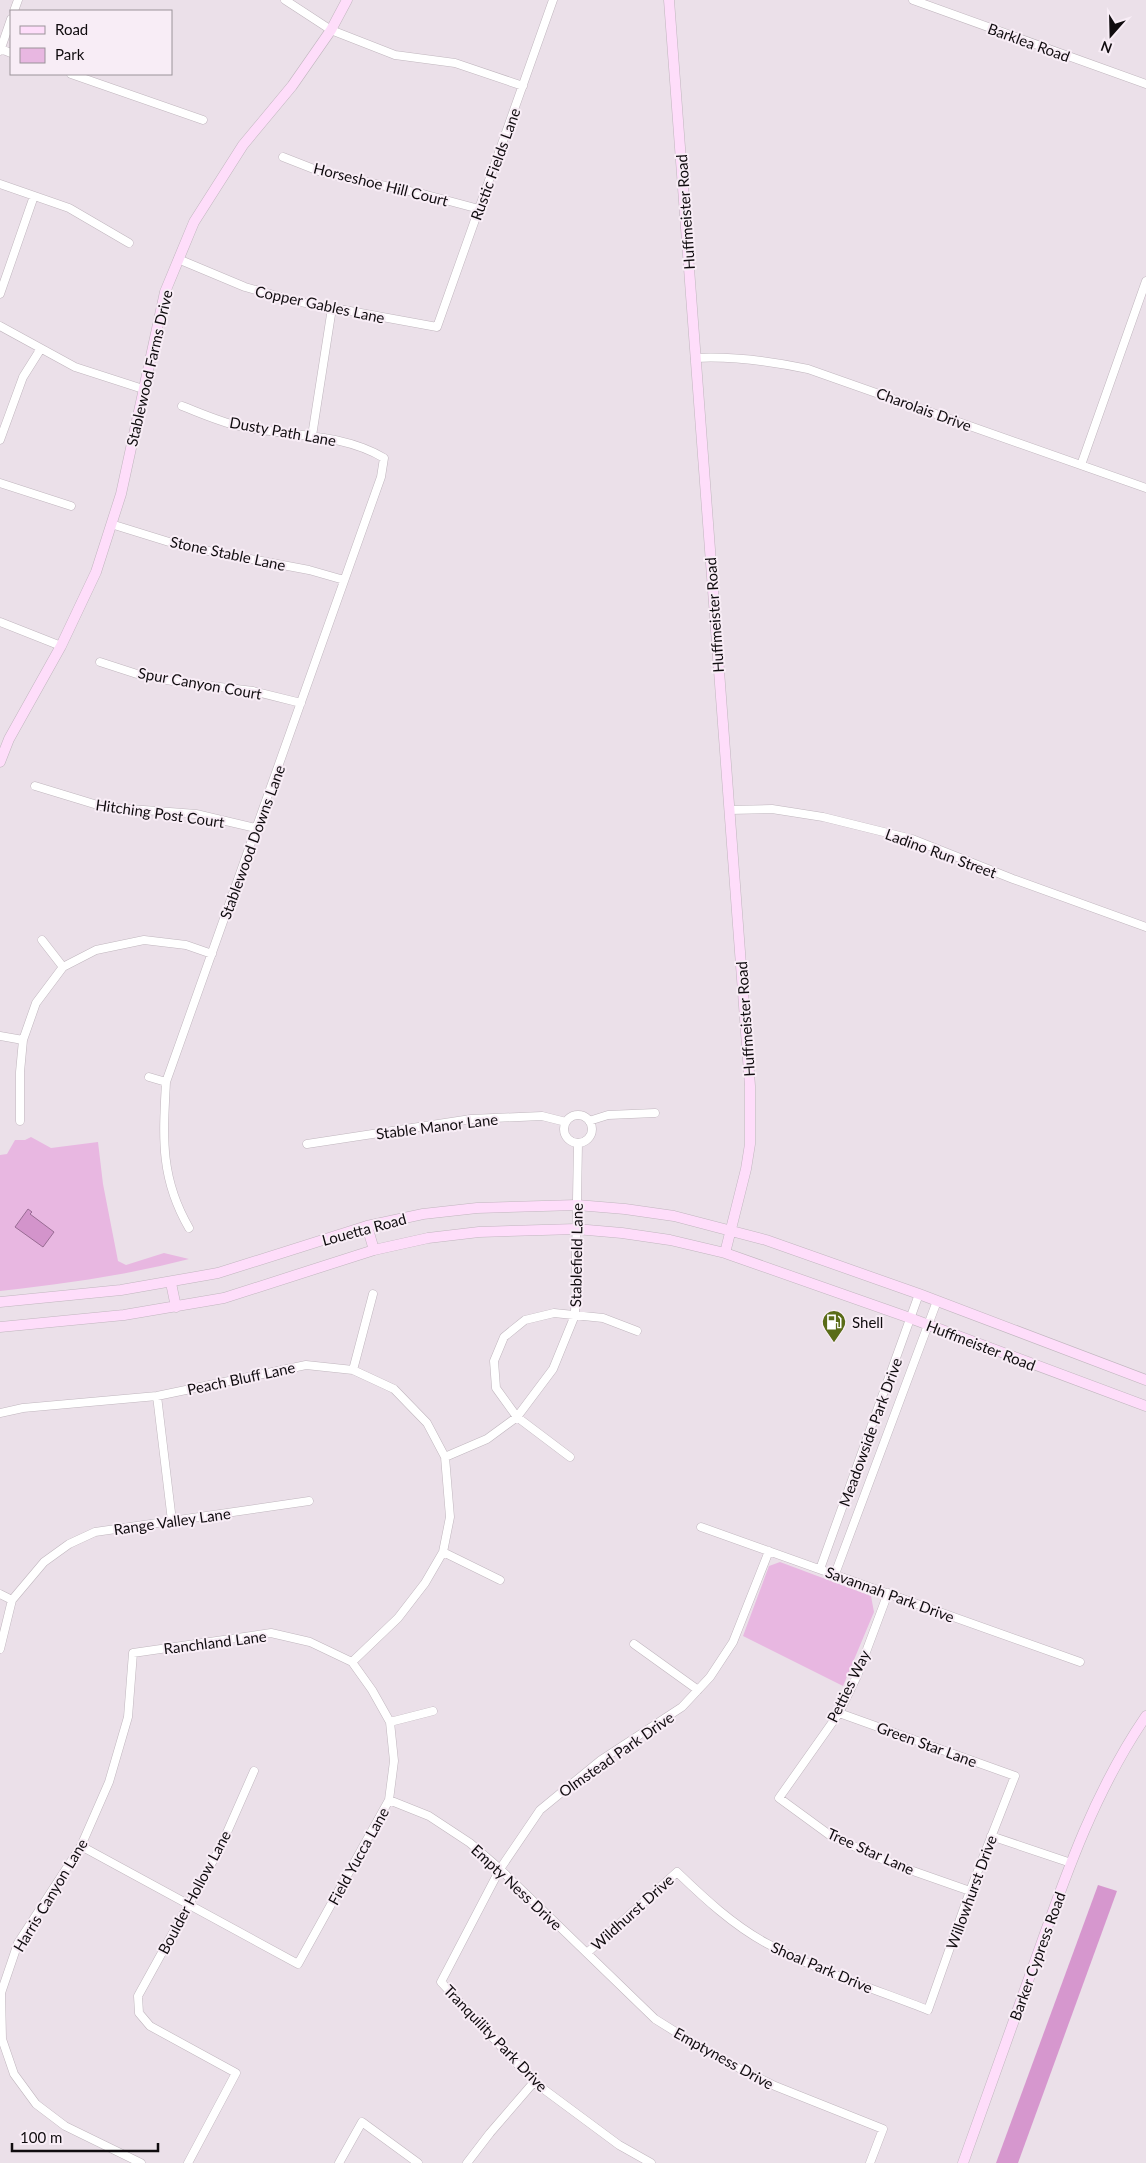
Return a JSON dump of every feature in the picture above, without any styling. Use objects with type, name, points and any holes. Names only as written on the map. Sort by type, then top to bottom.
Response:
[{"type":"street","points":[[285,0],[331,30],[395,55],[455,63],[523,86]]},
{"type":"street","name":"Stablewood Farms Drive","points":[[0,762],[9,739],[60,646],[96,572],[121,494],[165,292],[194,222],[243,145],[292,86],[331,30],[347,0]]},
{"type":"street","name":"Rustic Fields Lane","points":[[437,327],[554,0]]},
{"type":"street","name":"Huffmeister Road","points":[[668,0],[751,1122],[746,1169],[725,1253],[910,1318],[1146,1406]]},
{"type":"street","name":"Barklea Road","points":[[913,0],[1146,84]]},
{"type":"street","points":[[0,50],[10,22]]},
{"type":"street","points":[[74,75],[202,120]]},
{"type":"street","name":"Horseshoe Hill Court","points":[[283,157],[324,173],[424,194],[479,209]]},
{"type":"street","points":[[0,184],[68,208],[129,243]]},
{"type":"street","points":[[0,294],[34,196]]},
{"type":"street","name":"Copper Gables Lane","points":[[178,259],[245,287],[295,301],[437,327]]},
{"type":"street","points":[[1081,466],[1146,281]]},
{"type":"street","points":[[312,436],[332,308]]},
{"type":"street","points":[[0,326],[40,350],[75,367],[143,389]]},
{"type":"street","points":[[0,440],[23,377],[40,350]]},
{"type":"street","name":"Charolais Drive","points":[[695,358],[725,357],[765,360],[808,369],[1146,488]]},
{"type":"street","name":"Dusty Path Lane","points":[[182,406],[239,426],[312,436],[366,447],[384,458]]},
{"type":"street","name":"Stablewood Downs Lane","points":[[189,1228],[181,1214],[166,1170],[162,1138],[166,1082],[381,476],[384,458]]},
{"type":"street","points":[[0,482],[71,506]]},
{"type":"street","name":"Stone Stable Lane","points":[[111,524],[182,546],[309,570],[344,580]]},
{"type":"street","points":[[0,622],[60,646]]},
{"type":"street","name":"Spur Canyon Court","points":[[100,662],[140,675],[178,682],[253,691],[301,703]]},
{"type":"street","name":"Hitching Post Court","points":[[35,786],[104,807],[196,814],[256,828]]},
{"type":"street","name":"Ladino Run Street","points":[[729,810],[772,809],[823,817],[912,839],[1013,879],[1146,927]]},
{"type":"street","points":[[42,940],[63,966]]},
{"type":"street","points":[[20,1121],[20,1072],[23,1040],[36,1003],[63,966],[96,950],[144,940],[186,945],[212,954]]},
{"type":"street","points":[[0,1036],[23,1040]]},
{"type":"street","points":[[149,1077],[166,1082]]},
{"type":"street","points":[[589,1121],[608,1115],[655,1113]]},
{"type":"street","name":"Stable Manor Lane","points":[[307,1144],[471,1119],[542,1116],[566,1122]]},
{"type":"street","points":[[583,1116],[589,1121],[592,1129],[588,1139],[578,1143],[568,1139],[565,1135],[566,1122],[572,1117],[583,1116]]},
{"type":"street","name":"Stablefield Lane","points":[[445,1457],[487,1439],[517,1417],[553,1369],[575,1315],[578,1143]]},
{"type":"street","name":"Louetta Road","points":[[0,1302],[121,1290],[218,1274],[367,1226],[423,1214],[477,1208],[577,1205],[674,1216],[732,1229]]},
{"type":"street","points":[[367,1226],[374,1250]]},
{"type":"street","name":"Louetta Road","points":[[0,1327],[124,1315],[224,1298],[374,1250],[428,1238],[479,1232],[576,1229],[670,1240],[725,1253]]},
{"type":"street","name":"Huffmeister Road","points":[[732,1229],[919,1294],[1146,1380]]},
{"type":"street","points":[[171,1283],[176,1307]]},
{"type":"street","points":[[353,1370],[374,1294]]},
{"type":"street","name":"Meadowside Park Drive","points":[[820,1569],[868,1441],[919,1294]]},
{"type":"street","name":"Meadowside Park Drive","points":[[835,1574],[936,1301]]},
{"type":"street","points":[[570,1457],[517,1417],[496,1388],[494,1362],[504,1337],[525,1320],[554,1313],[603,1318],[637,1331]]},
{"type":"street","name":"Peach Bluff Lane","points":[[0,1413],[23,1408],[157,1396],[306,1365],[353,1370],[394,1389],[427,1423],[445,1457]]},
{"type":"street","points":[[157,1396],[172,1521]]},
{"type":"street","points":[[868,1441],[883,1445]]},
{"type":"street","points":[[352,1662],[398,1618],[425,1583],[442,1552],[450,1517],[445,1457]]},
{"type":"street","name":"Range Valley Lane","points":[[12,1600],[44,1562],[69,1544],[96,1532],[309,1501]]},
{"type":"street","name":"Savannah Park Drive","points":[[700,1527],[1080,1662]]},
{"type":"street","name":"Olmstead Park Drive","points":[[441,1982],[500,1869],[540,1810],[601,1760],[682,1707],[710,1676],[733,1642],[769,1551]]},
{"type":"street","points":[[442,1552],[500,1580]]},
{"type":"street","name":"Petties Way","points":[[779,1798],[839,1712],[857,1676],[888,1593]]},
{"type":"street","points":[[0,1594],[12,1600],[0,1649]]},
{"type":"street","name":"Ranchland Lane","points":[[133,1653],[271,1634],[310,1642],[352,1662]]},
{"type":"street","points":[[634,1644],[698,1690]]},
{"type":"street","name":"Harris Canyon Lane","points":[[133,1653],[128,1717],[109,1782],[81,1846],[18,1943],[1,1992],[2,2039],[14,2074],[36,2104],[65,2126],[141,2163]]},
{"type":"street","name":"Field Yucca Lane","points":[[189,1905],[298,1964],[389,1800],[394,1760],[390,1722],[372,1690],[352,1662]]},
{"type":"street","points":[[390,1722],[433,1711]]},
{"type":"street","name":"Green Star Lane","points":[[839,1712],[1014,1776]]},
{"type":"street","name":"Barker Cypress Road","points":[[963,2163],[1071,1863],[1094,1806],[1122,1754],[1146,1716]]},
{"type":"street","name":"Barker Cypress Road","points":[[1122,1754],[1146,1728]]},
{"type":"street","name":"Boulder Hollow Lane","points":[[188,2163],[236,2073],[150,2026],[139,2013],[138,1996],[221,1846],[254,1771]]},
{"type":"street","name":"Willowhurst Drive","points":[[928,2010],[970,1891],[1014,1776]]},
{"type":"street","name":"Tree Star Lane","points":[[779,1798],[831,1836],[893,1864],[970,1891]]},
{"type":"street","name":"Empty Ness Drive","points":[[389,1800],[428,1816],[470,1843],[587,1952]]},
{"type":"street","points":[[991,1836],[1071,1863]]},
{"type":"street","points":[[81,1846],[189,1905]]},
{"type":"street","name":"Wildhurst Drive","points":[[587,1952],[677,1872]]},
{"type":"street","name":"Shoal Park Drive","points":[[677,1872],[714,1907],[764,1943],[820,1970],[928,2010]]},
{"type":"street","name":"Emptyness Drive","points":[[587,1952],[655,2019],[711,2054],[775,2086],[882,2129],[870,2163]]},
{"type":"street","name":"Tranquility Park Drive","points":[[441,1982],[534,2082],[619,2145],[651,2163]]},
{"type":"street","points":[[467,2163],[534,2082]]},
{"type":"street","points":[[339,2163],[362,2122],[418,2163]]},
{"type":"green space","points":[[31,1137],[51,1148],[98,1142],[103,1184],[118,1261],[126,1265],[164,1253],[189,1259],[95,1278],[0,1291],[0,1155],[7,1154],[15,1140],[25,1140]]},
{"type":"green space","points":[[780,1562],[871,1596],[874,1612],[843,1686],[743,1636],[769,1566]]},
{"type":"shaded area","points":[[28,1209],[32,1212],[30,1214],[54,1232],[43,1247],[15,1227]]},
{"type":"shaded area","points":[[1098,1885],[1117,1891],[1018,2163],[996,2163]]},
{"type":"place","name":"Shell","points":[[834,1343]]}]
